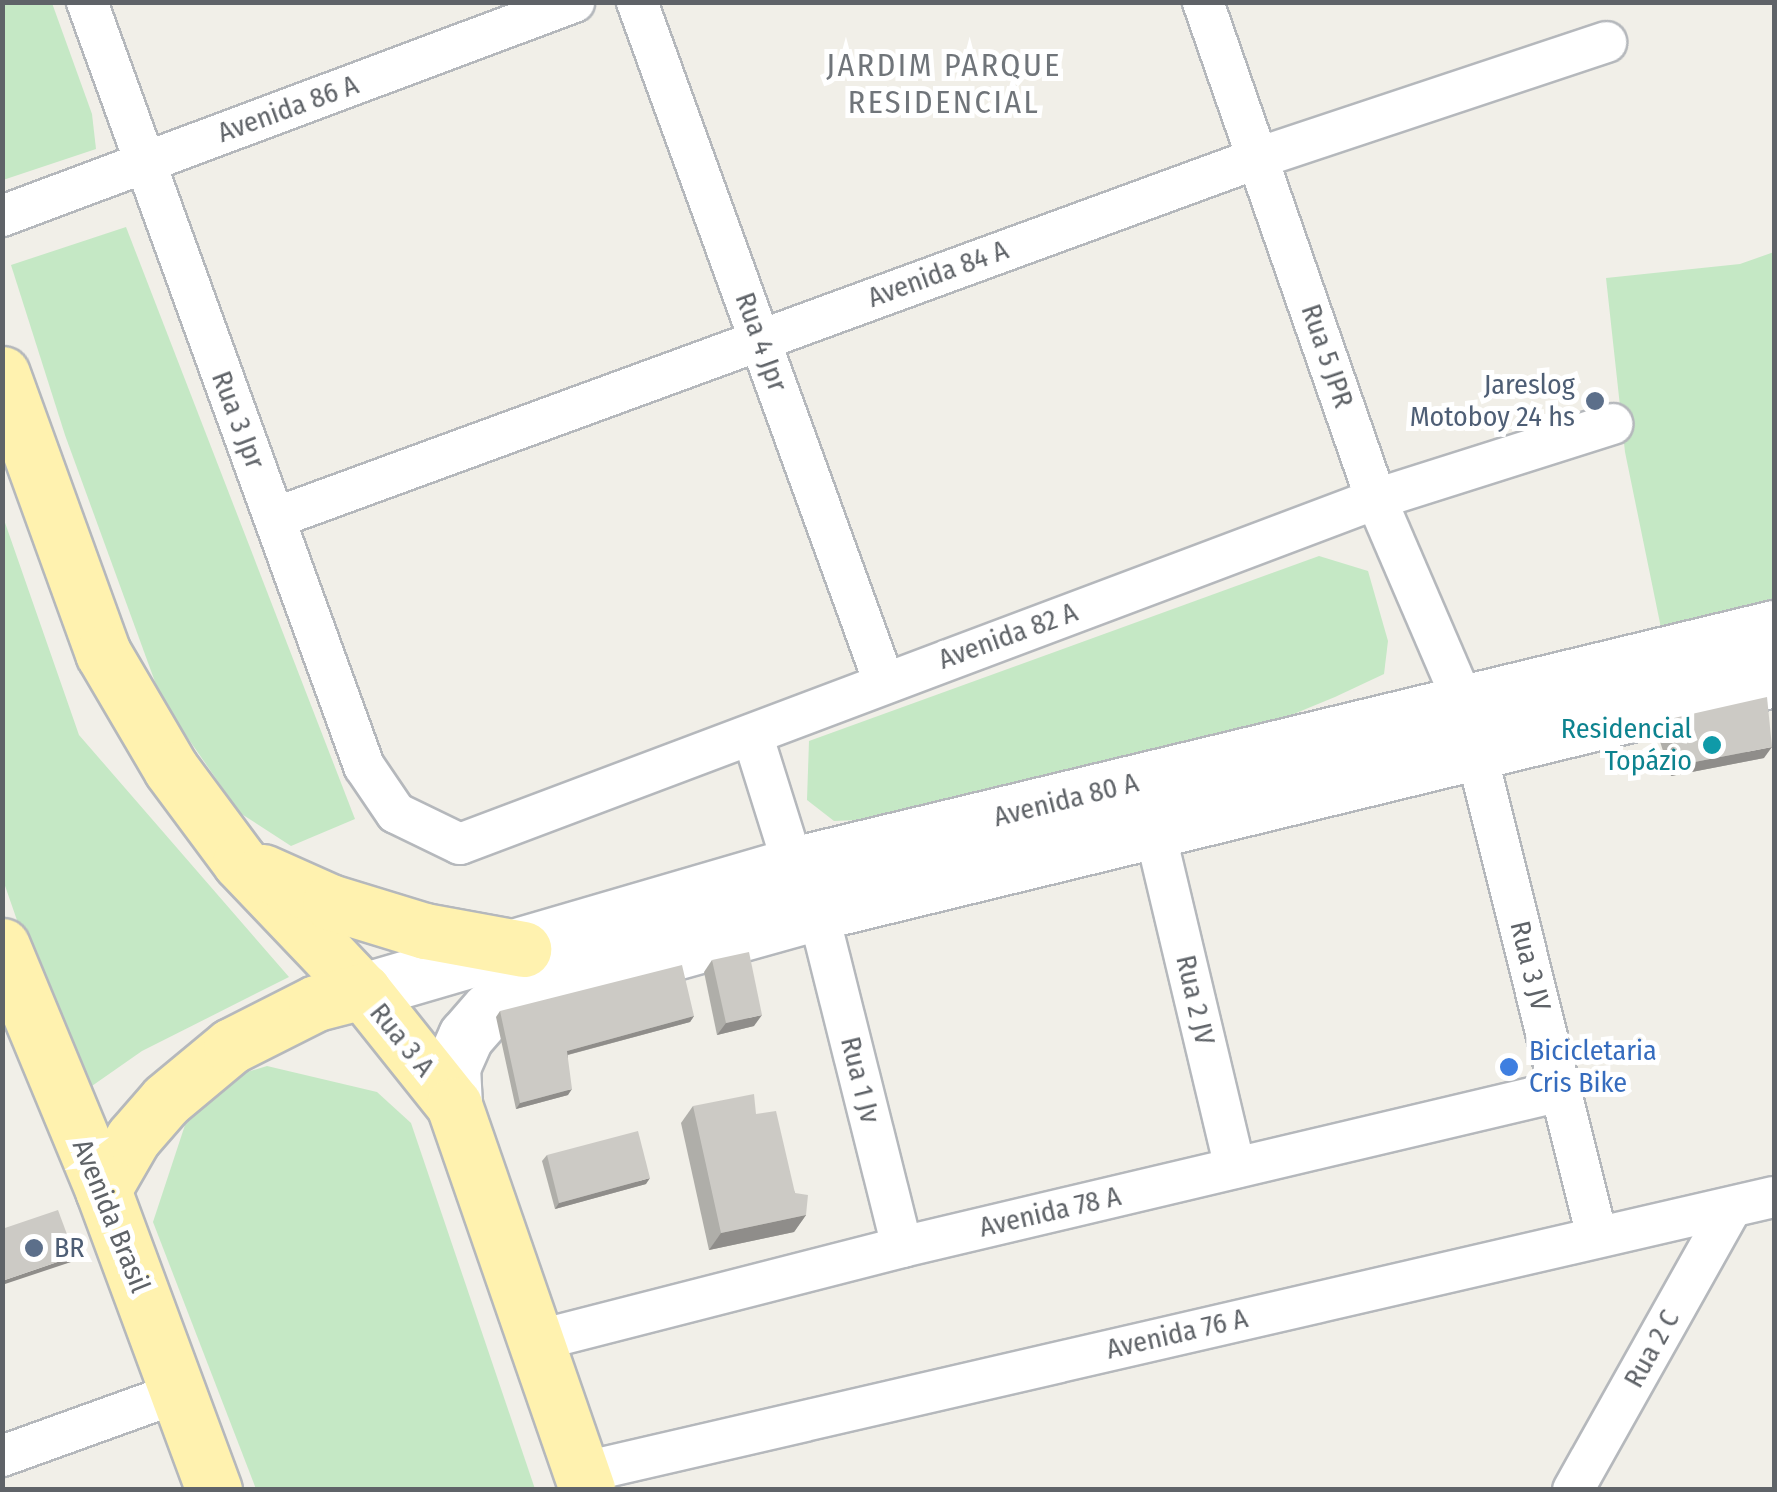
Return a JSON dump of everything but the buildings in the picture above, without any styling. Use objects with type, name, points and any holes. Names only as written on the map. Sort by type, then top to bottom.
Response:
[{"type":"main road","name":"Rua 3 A","points":[[2,374],[103,653],[172,770],[240,862],[363,991],[454,1105],[540,1340],[583,1481]]},
{"type":"main road","name":"Avenida 80 A","points":[[454,1105],[449,1084],[457,1051],[476,1022],[504,1001],[818,912],[1155,832],[1774,628]]},
{"type":"main road","name":"Avenida 80 A","points":[[363,991],[523,949],[793,866],[1471,729],[1774,679]]},
{"type":"main road","points":[[240,862],[368,914],[523,949]]},
{"type":"main road","name":"Avenida Brasil","points":[[2,946],[16,1028],[103,1190],[214,1490]]},
{"type":"main road","points":[[103,1190],[133,1138],[166,1100],[231,1046],[316,1003],[363,991]]},
{"type":"street","name":"Rua 3 Jpr","points":[[88,2],[142,164],[364,766],[383,799],[411,824]]},
{"type":"street","name":"Avenida 86 A","points":[[2,216],[574,2]]},
{"type":"street","name":"Rua 4 Jpr","points":[[637,2],[884,682]]},
{"type":"street","name":"Rua 5 JPR","points":[[1202,2],[1376,500],[1471,729]]},
{"type":"street","name":"Avenida 84 A","points":[[275,518],[1258,158],[1606,42]]},
{"type":"street","name":"Avenida 82 A","points":[[411,824],[460,844],[1376,500],[1612,424]]},
{"type":"street","name":"Rua 3 JV","points":[[1471,729],[1597,1237]]},
{"type":"street","points":[[754,736],[793,866]]},
{"type":"street","name":"Rua 2 JV","points":[[1155,832],[1234,1168]]},
{"type":"street","name":"Rua 1 Jv","points":[[818,912],[902,1247]]},
{"type":"street","name":"Avenida 78 A","points":[[540,1340],[902,1247],[1561,1091]]},
{"type":"street","name":"Avenida 76 A","points":[[583,1481],[1774,1198]]},
{"type":"street","name":"Rua 2 C","points":[[1573,1490],[1731,1208]]},
{"type":"street","points":[[2,1456],[180,1392]]},
{"type":"green space","points":[[2,3],[52,3],[92,114],[96,149],[3,180]]},
{"type":"green space","points":[[126,227],[355,819],[291,846],[240,813],[162,701],[65,435],[11,265]]},
{"type":"green space","points":[[1774,252],[1774,598],[1661,628],[1625,452],[1606,278],[1740,264]]},
{"type":"green space","points":[[2,514],[79,735],[289,977],[142,1051],[89,1088],[58,1038],[3,880]]},
{"type":"green space","points":[[1319,556],[1368,571],[1388,641],[1384,674],[1257,729],[880,819],[834,821],[807,800],[809,741]]},
{"type":"green space","points":[[267,1066],[377,1092],[411,1123],[535,1489],[256,1489],[153,1222],[185,1125],[231,1077]]},
{"type":"place","name":"Jareslog Motoboy 24 hs","points":[[1595,401]]},
{"type":"place","name":"Residencial Topázio","points":[[1712,745]]},
{"type":"place","name":"Bicicletaria Cris Bike","points":[[1509,1067]]},
{"type":"place","name":"BR","points":[[34,1248]]},
{"type":"district","name":"JARDIM PARQUE RESIDENCIAL","points":[[944,84]]}]
